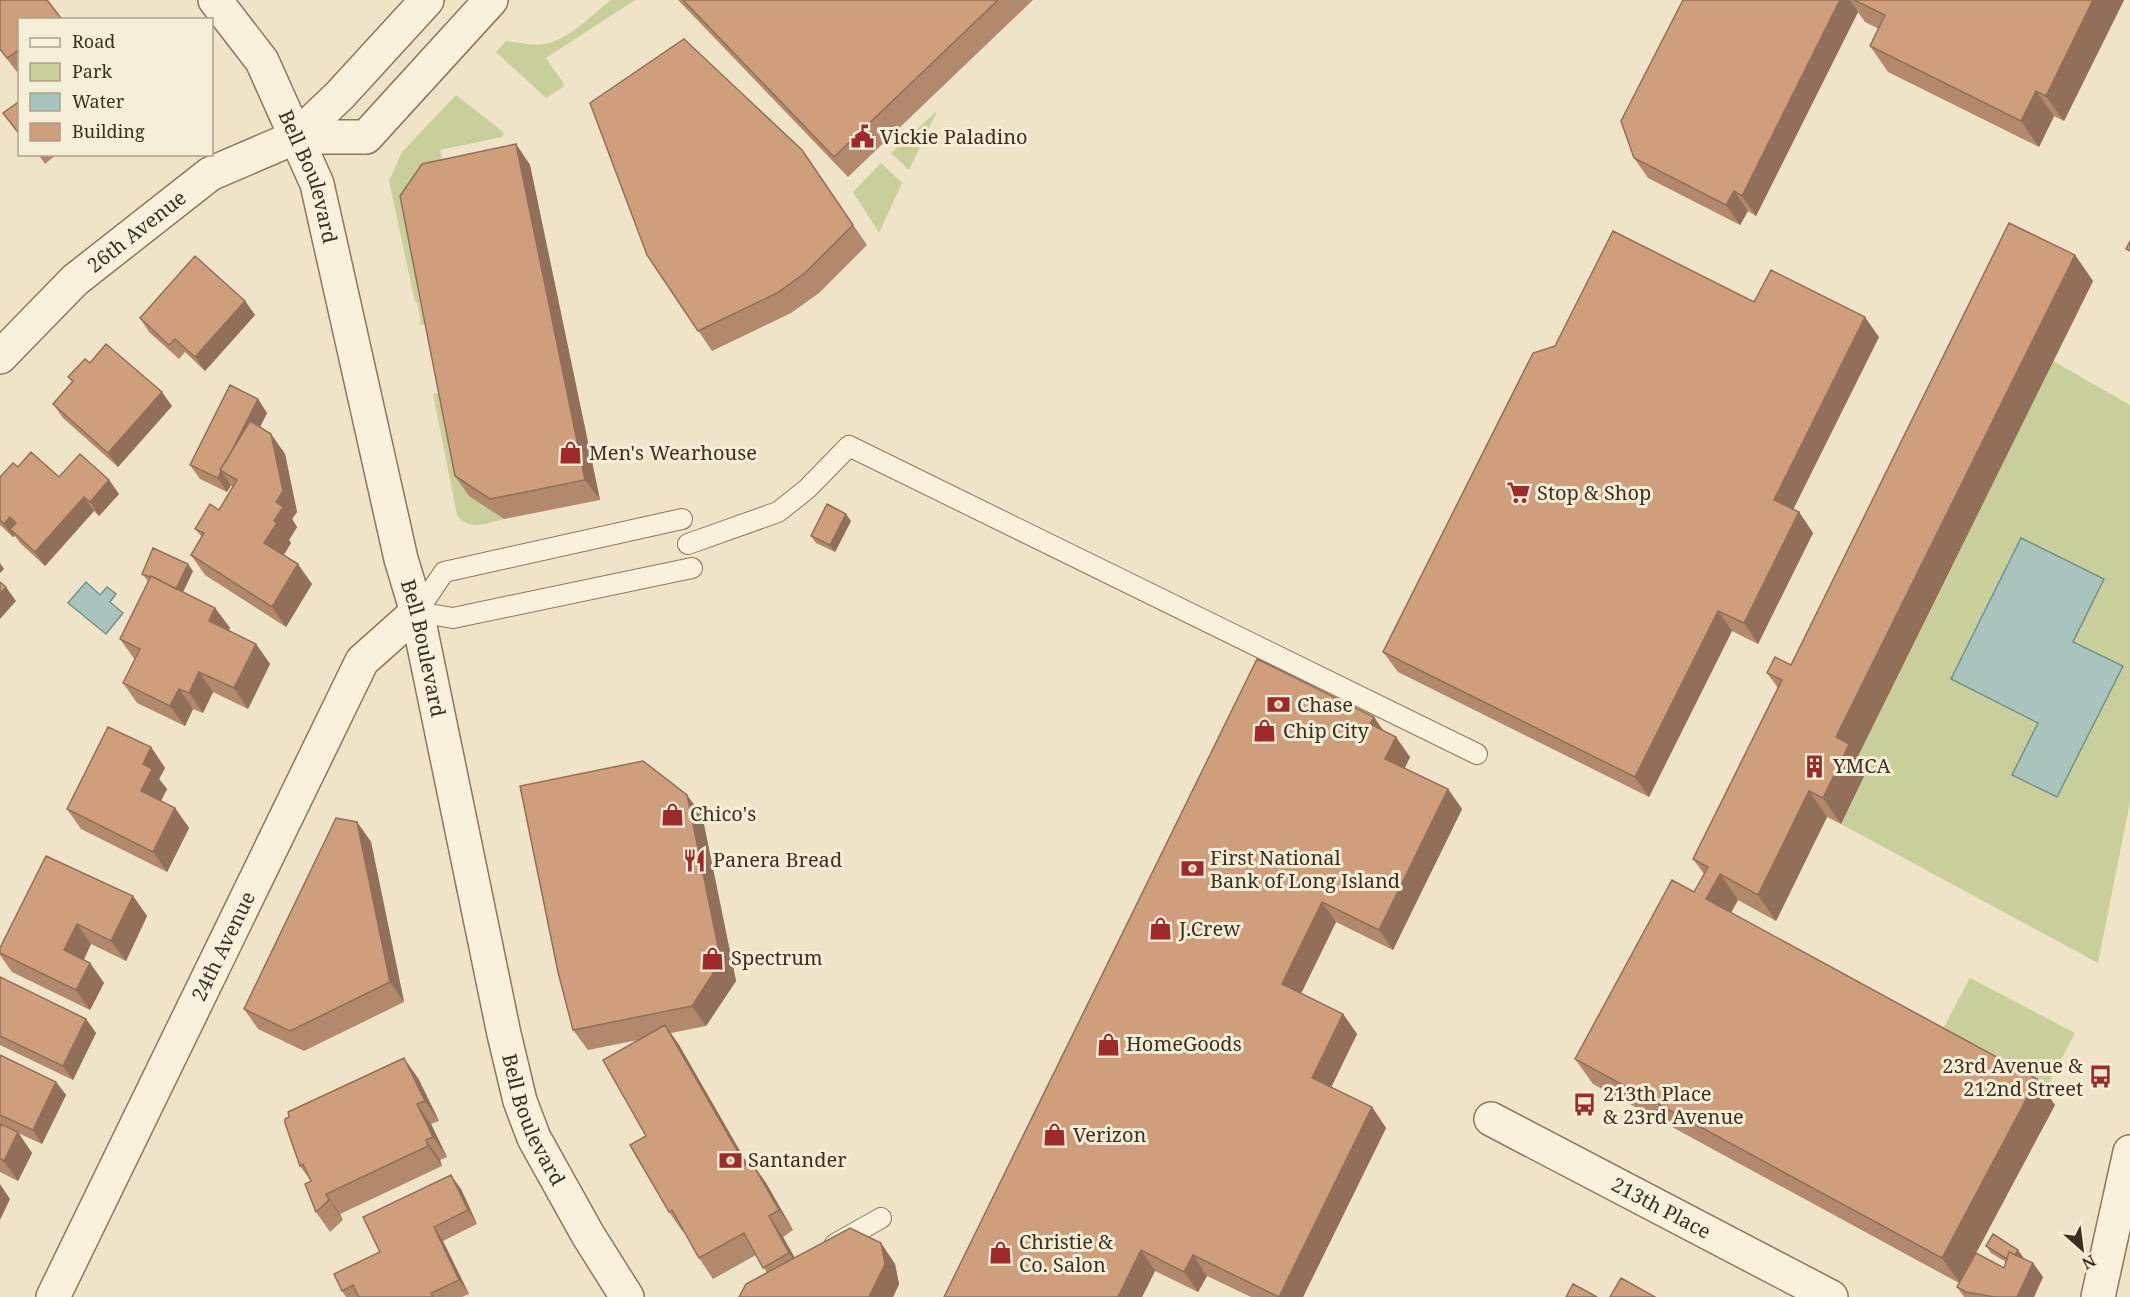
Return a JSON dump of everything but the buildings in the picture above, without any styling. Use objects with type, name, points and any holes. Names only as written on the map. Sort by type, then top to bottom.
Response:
[{"type":"street","name":"Bell Boulevard","points":[[216,0],[262,62],[317,184],[402,559],[417,612],[504,1034],[520,1101],[534,1138],[553,1175],[627,1297]]},
{"type":"street","name":"26th Avenue","points":[[0,357],[75,280],[210,174],[296,137],[340,95],[427,0]]},
{"type":"street","name":"26th Avenue","points":[[296,137],[366,137],[491,0]]},
{"type":"street","name":"24th Avenue","points":[[53,1297],[362,661],[417,612]]},
{"type":"street","name":"213th Place","points":[[1491,1119],[1831,1297]]},
{"type":"street","points":[[2098,1297],[2128,1166]]},
{"type":"lane","points":[[688,544],[722,534],[777,512],[807,489],[849,446],[1477,754]]},
{"type":"lane","points":[[682,519],[444,572],[417,612],[453,618],[692,568]]},
{"type":"lane","points":[[819,1253],[880,1218]]},
{"type":"green space","points":[[611,0],[635,0],[546,58],[564,84],[546,98],[496,52],[506,41],[539,44],[562,38]]},
{"type":"green space","points":[[456,95],[504,134],[502,137],[440,150],[447,182],[435,322],[419,325],[421,322],[417,302],[415,302],[389,181],[402,152]]},
{"type":"green space","points":[[937,111],[909,170],[891,153]]},
{"type":"green space","points":[[881,163],[902,183],[879,233],[853,192]]},
{"type":"green space","points":[[2053,361],[2130,405],[2130,802],[2098,963],[1841,824],[1867,770],[1854,763]]},
{"type":"green space","points":[[449,391],[504,519],[472,525],[457,515],[433,394]]},
{"type":"green space","points":[[1970,978],[2075,1033],[2046,1089],[1940,1034]]},
{"type":"water","points":[[2021,538],[2104,579],[2073,642],[2123,666],[2057,797],[2012,775],[2038,723],[1951,679]]},
{"type":"water","points":[[86,582],[100,595],[107,587],[116,594],[110,602],[123,613],[106,634],[68,603]]},
{"type":"place","name":"Vickie Paladino","points":[[862,137]]},
{"type":"place","name":"Men's Wearhouse","points":[[571,453]]},
{"type":"place","name":"Stop & Shop","points":[[1519,493]]},
{"type":"place","name":"Chase","points":[[1279,705]]},
{"type":"place","name":"Chip City","points":[[1265,731]]},
{"type":"place","name":"YMCA","points":[[1815,766]]},
{"type":"place","name":"Chico's","points":[[672,814]]},
{"type":"place","name":"Panera Bread","points":[[695,860]]},
{"type":"place","name":"First National Bank of Long Island","points":[[1192,869]]},
{"type":"place","name":"J.Crew","points":[[1161,929]]},
{"type":"place","name":"Spectrum","points":[[713,958]]},
{"type":"place","name":"HomeGoods","points":[[1108,1044]]},
{"type":"place","name":"23rd Avenue & 212nd Street","points":[[2101,1077]]},
{"type":"place","name":"213th Place & 23rd Avenue","points":[[1585,1105]]},
{"type":"place","name":"Verizon","points":[[1055,1135]]},
{"type":"place","name":"Santander","points":[[730,1160]]},
{"type":"place","name":"Christie & Co. Salon","points":[[1001,1253]]}]
